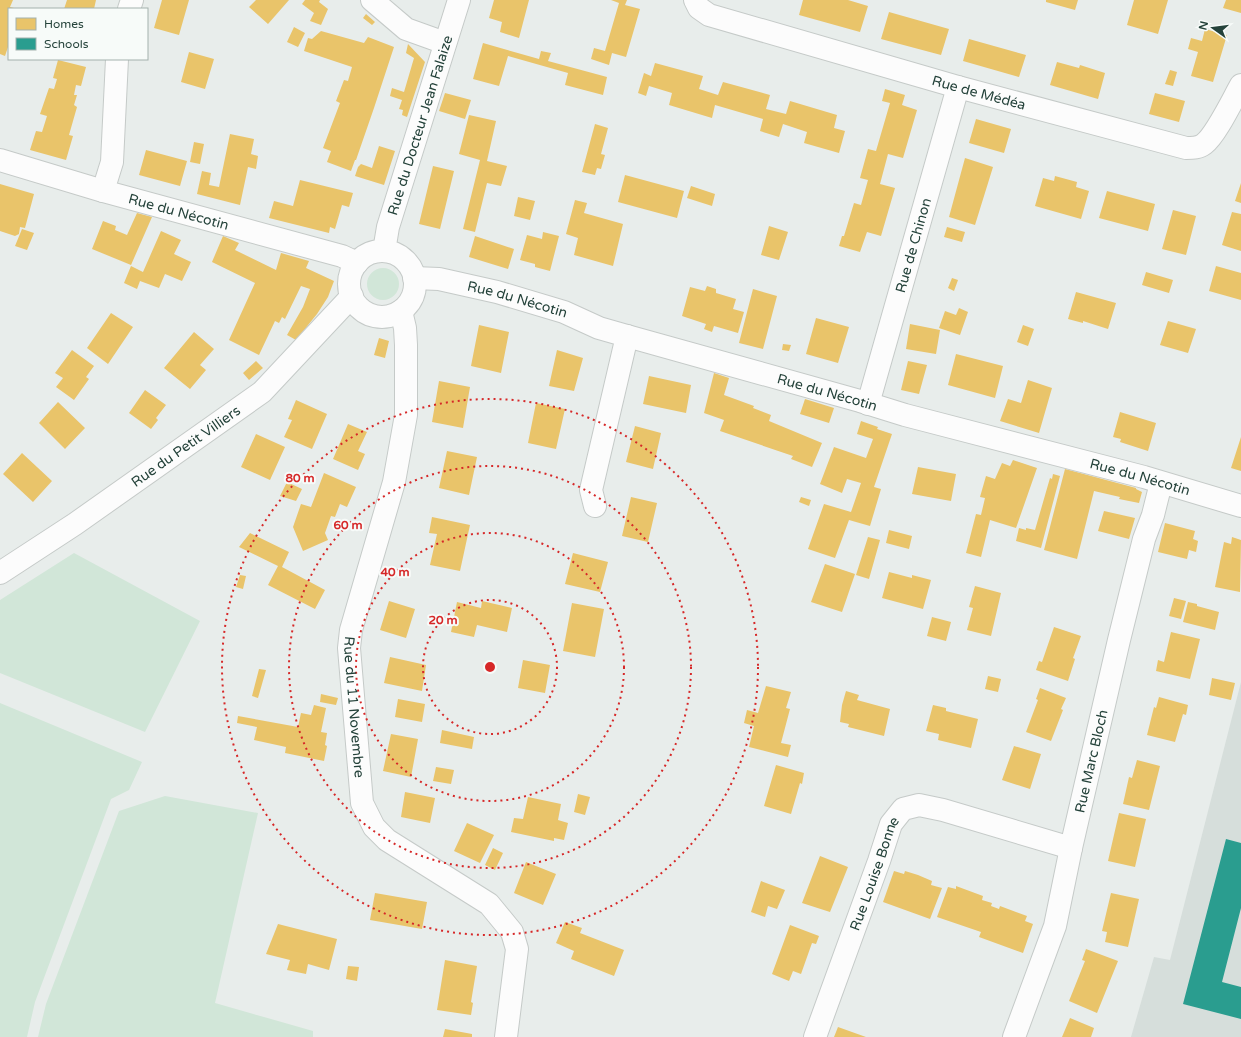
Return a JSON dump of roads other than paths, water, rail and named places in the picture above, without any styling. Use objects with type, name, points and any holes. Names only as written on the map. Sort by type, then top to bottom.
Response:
[{"type":"street","points":[[372,0],[406,29],[445,43]]},
{"type":"street","name":"Rue du Docteur Jean Falaize","points":[[384,251],[388,227],[459,0]]},
{"type":"street","name":"Rue de Médéa","points":[[695,0],[699,8],[709,15],[958,87],[1186,148],[1196,148],[1204,144],[1213,134],[1241,85]]},
{"type":"street","points":[[104,191],[112,162],[117,60]]},
{"type":"street","name":"Rue de Chinon","points":[[868,404],[958,87]]},
{"type":"street","name":"Rue du Nécotin","points":[[0,160],[104,191],[342,256],[357,263]]},
{"type":"street","points":[[384,251],[393,252],[407,262],[412,270],[415,287],[408,304],[401,311],[392,315],[382,316],[373,315],[364,311],[357,304],[352,296],[350,279],[352,270],[365,256],[374,252],[384,251]]},
{"type":"street","name":"Rue du Nécotin","points":[[414,278],[439,279],[497,292],[564,312],[599,328],[868,404],[905,416],[1161,482],[1241,506]]},
{"type":"street","name":"Rue du Petit Villiers","points":[[0,573],[75,524],[262,392],[352,296]]},
{"type":"street","name":"Rue du 11 Novembre","points":[[401,311],[406,339],[406,415],[394,482],[351,630],[349,648],[362,803],[374,827],[387,840],[489,904],[512,932],[517,949],[506,1037]]},
{"type":"street","points":[[595,506],[592,490],[627,336]]},
{"type":"street","name":"Rue Marc Bloch","points":[[1014,1037],[1055,926],[1070,848],[1119,640],[1144,539],[1153,515],[1161,482]]},
{"type":"street","name":"Rue Louise Bonne","points":[[815,1037],[891,824],[903,809],[919,805],[943,810],[1070,848]]}]
